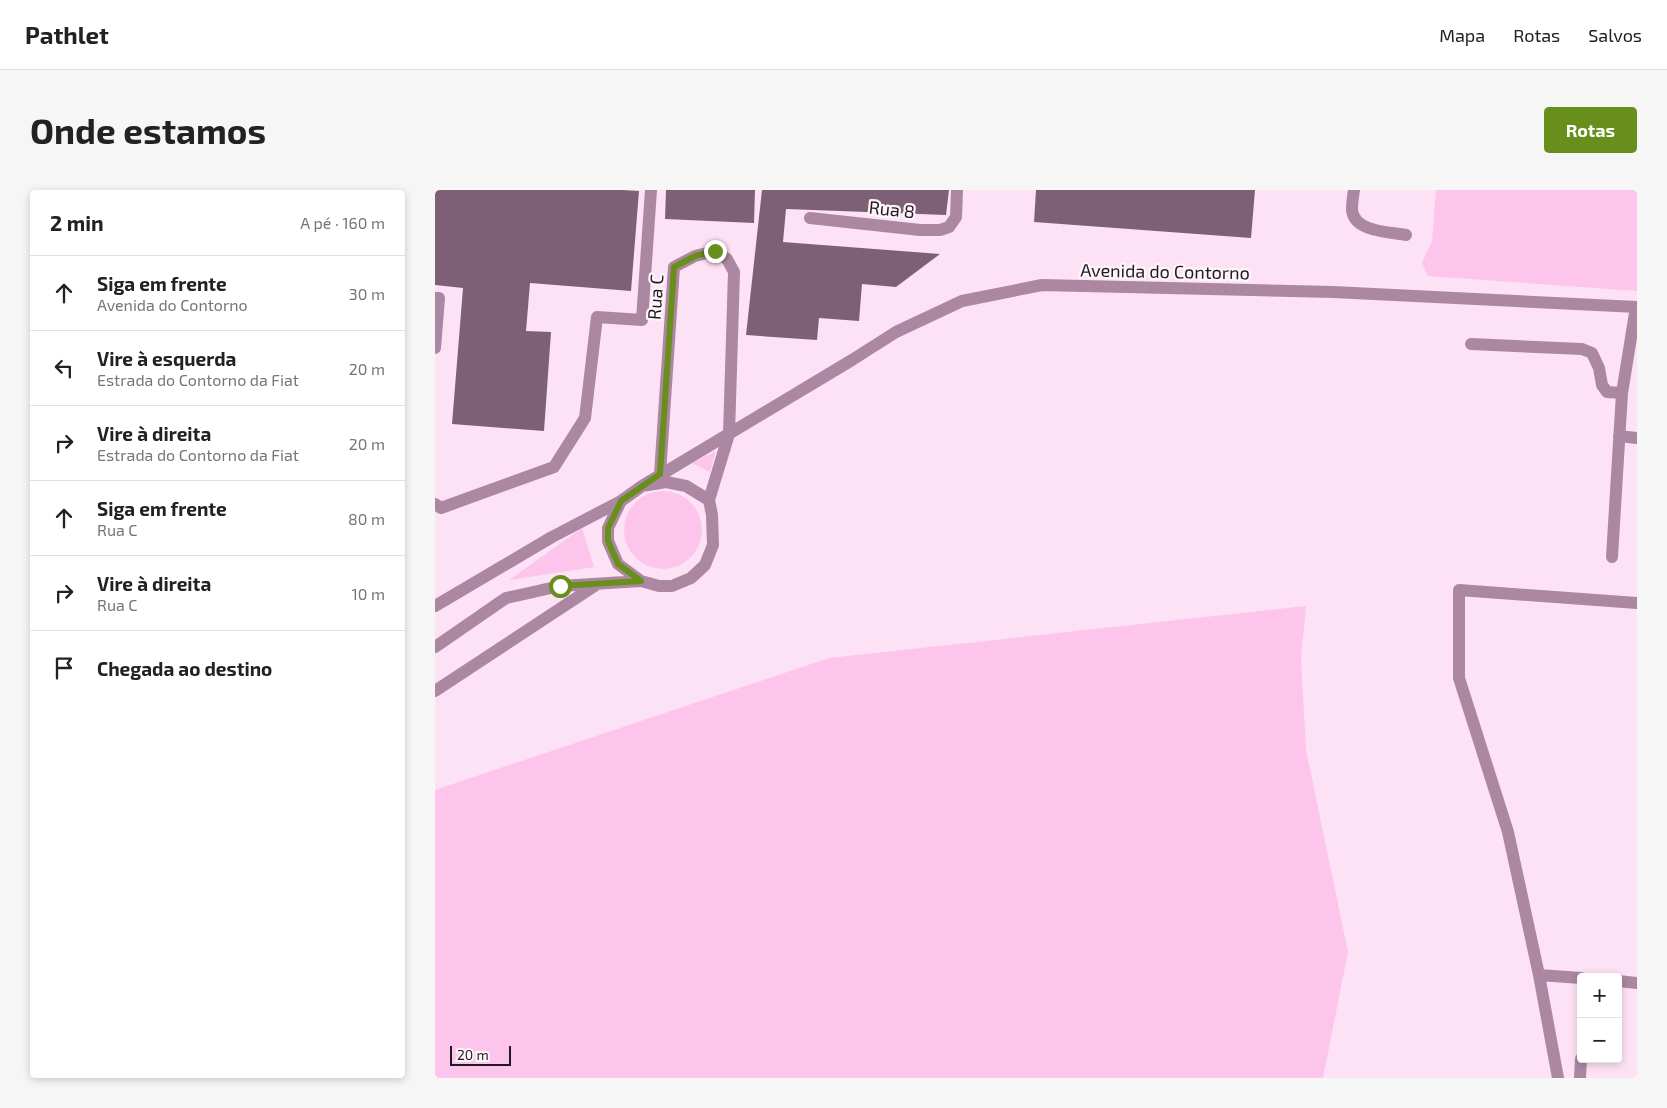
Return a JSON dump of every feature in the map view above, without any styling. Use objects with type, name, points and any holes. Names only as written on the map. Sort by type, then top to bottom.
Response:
[{"type":"street","points":[[435,504],[441,508],[554,467],[585,418],[597,316],[641,320],[651,190]]},
{"type":"street","name":"Rua 8","points":[[810,218],[919,230],[940,230],[949,227],[956,217],[957,190]]},
{"type":"street","points":[[1354,190],[1352,211],[1355,218],[1366,228],[1406,235]]},
{"type":"street","name":"Rua C","points":[[660,474],[674,267],[695,256],[715,251],[727,259],[734,272],[729,434]]},
{"type":"street","name":"Avenida do Contorno","points":[[641,486],[896,332],[962,301],[1041,285],[1333,292],[1636,307]]},
{"type":"street","points":[[435,298],[439,298],[435,348]]},
{"type":"street","points":[[1612,557],[1622,393],[1636,307]]},
{"type":"street","points":[[1471,344],[1582,349],[1593,353],[1599,368],[1602,385],[1607,392],[1622,393]]},
{"type":"street","points":[[435,647],[506,598],[560,586],[641,581],[659,586],[671,586],[691,578],[705,565],[713,545],[712,515],[709,500],[729,434]]},
{"type":"street","points":[[1619,436],[1637,438]]},
{"type":"street","points":[[435,606],[552,537],[621,501],[641,486],[666,482],[686,486],[709,500]]},
{"type":"street","points":[[621,501],[608,528],[608,541],[618,564],[641,581]]},
{"type":"street","points":[[435,691],[597,584]]},
{"type":"street","points":[[1558,1078],[1539,975],[1507,832],[1459,678],[1459,590],[1637,603]]},
{"type":"street","points":[[1539,975],[1577,978]]},
{"type":"street","points":[[1622,981],[1637,983]]},
{"type":"street","points":[[1580,1078],[1581,1063]]},
{"type":"shaded area","points":[[1436,190],[1637,190],[1637,291],[1428,276],[1422,263],[1432,241]]},
{"type":"shaded area","points":[[716,451],[710,472],[692,463]]},
{"type":"shaded area","points":[[663,491],[678,494],[690,503],[699,515],[702,530],[699,545],[690,557],[678,566],[663,569],[648,566],[636,557],[627,545],[624,530],[627,515],[636,503],[648,494]]},
{"type":"shaded area","points":[[582,528],[594,567],[509,580]]},
{"type":"shaded area","points":[[1306,606],[1301,658],[1306,750],[1348,952],[1323,1078],[435,1078],[435,790],[829,658]]},
{"type":"building","points":[[435,190],[639,191],[631,291],[530,283],[526,331],[551,332],[544,431],[452,424],[463,288],[435,285]]},
{"type":"building","points":[[666,190],[755,190],[754,223],[665,219]]},
{"type":"building","points":[[762,190],[949,190],[946,215],[786,209],[783,242],[940,254],[896,287],[862,284],[859,321],[819,318],[817,340],[746,335]]},
{"type":"building","points":[[1036,190],[1255,190],[1251,238],[1034,222]]},
{"type":"route","points":[[560,586],[641,581],[618,564],[608,541],[608,528],[621,501],[660,474],[674,267],[695,256],[715,251]]}]
